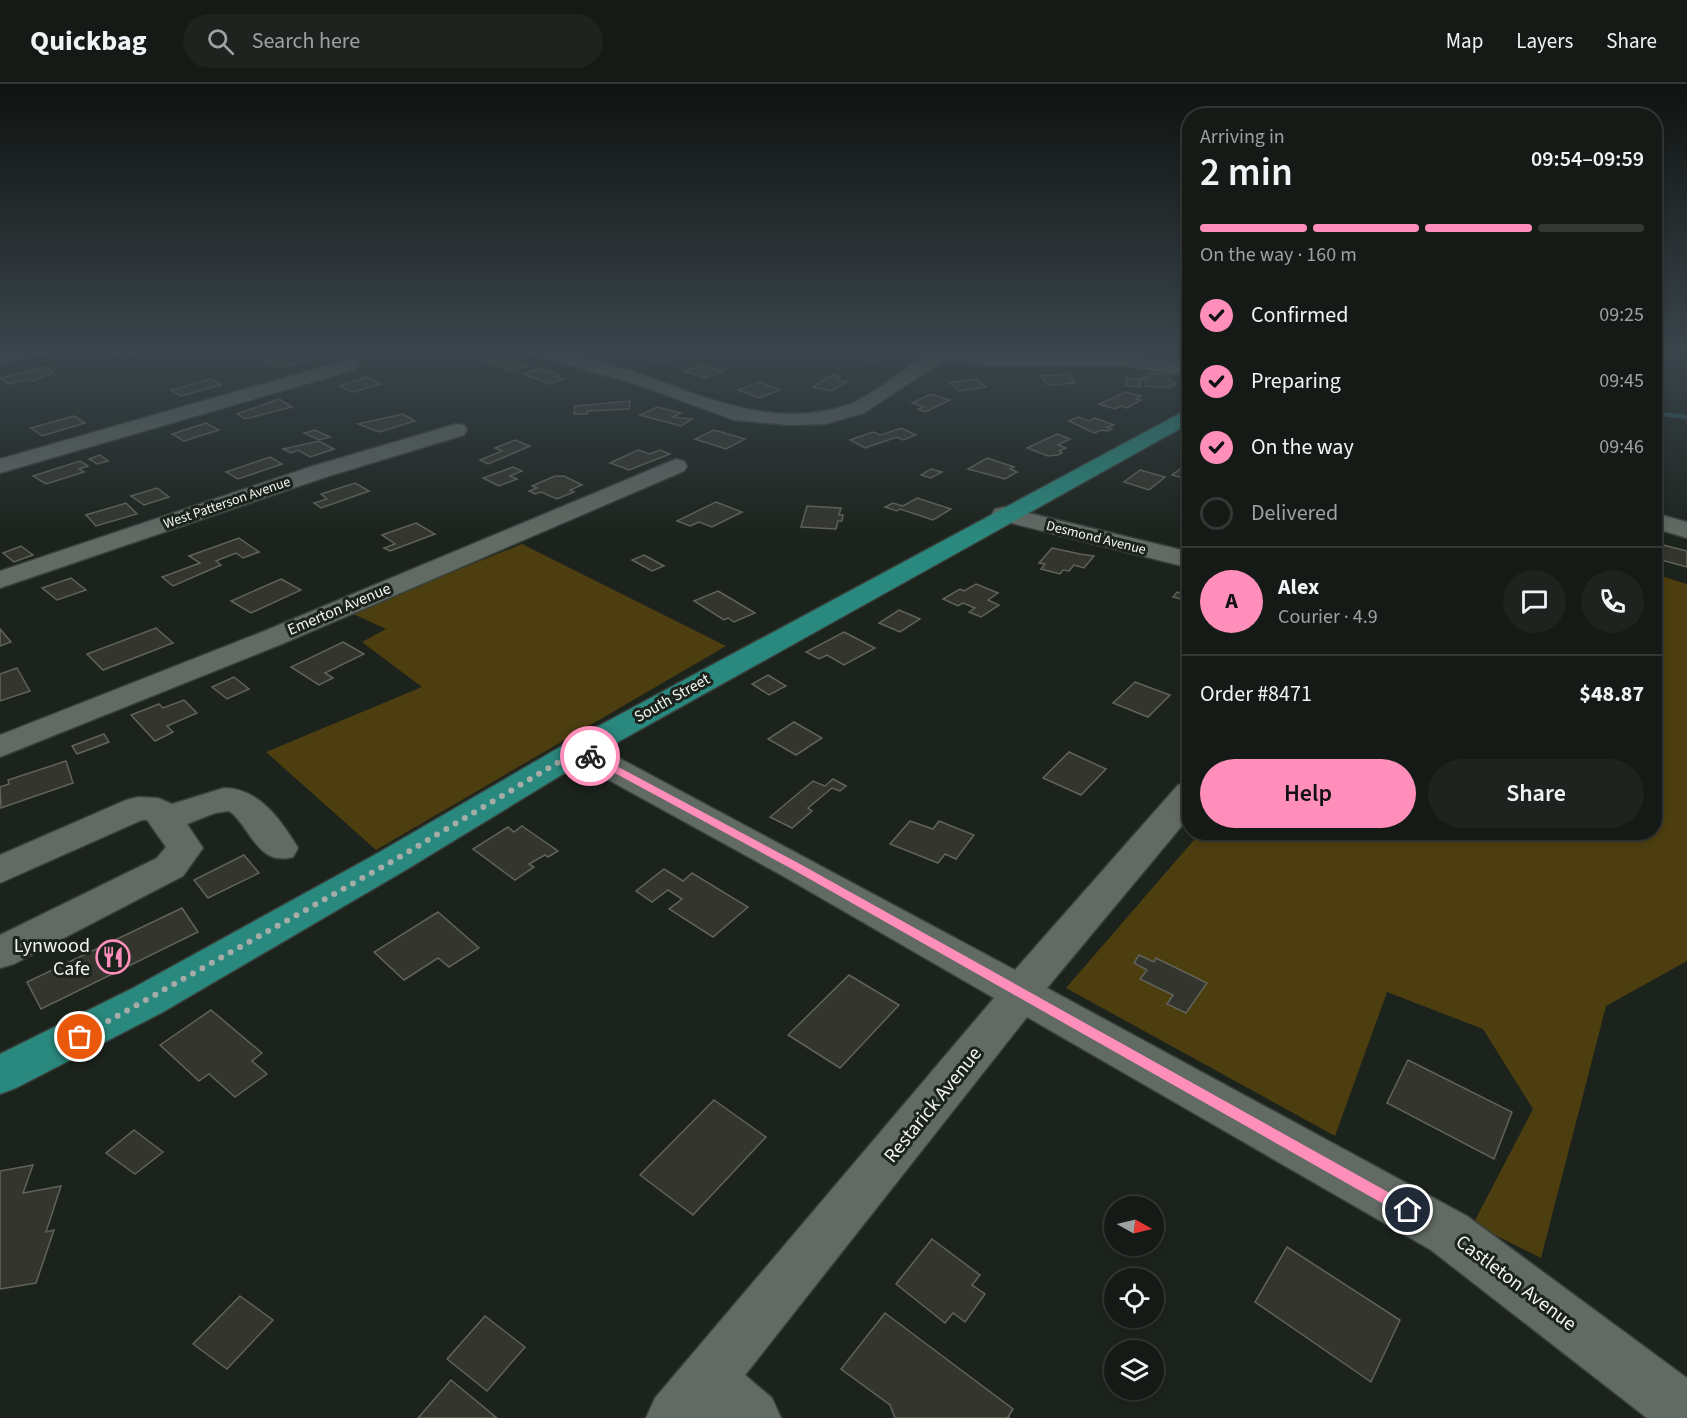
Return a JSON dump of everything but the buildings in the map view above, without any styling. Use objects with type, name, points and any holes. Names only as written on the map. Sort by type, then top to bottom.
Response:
[{"type":"main road","name":"South Street","points":[[0,1076],[148,1000],[401,856],[579,750],[1004,514],[1182,418]]},
{"type":"street","points":[[0,466],[183,413]]},
{"type":"street","points":[[734,413],[741,416],[789,419],[825,418],[842,413]]},
{"type":"street","name":"West Patterson Avenue","points":[[0,580],[310,475],[456,430]]},
{"type":"street","name":"Emerton Avenue","points":[[0,747],[272,638],[676,465]]},
{"type":"street","name":"Desmond Avenue","points":[[1004,514],[1182,558]]},
{"type":"street","points":[[1662,522],[1687,530]]},
{"type":"street","name":"Castleton Avenue","points":[[579,750],[796,867],[1449,1233],[1687,1413]]},
{"type":"street","points":[[165,820],[212,802],[227,799],[240,801],[280,848]]},
{"type":"street","name":"Restarick Avenue","points":[[691,1399],[993,1031],[1020,993],[1182,802]]},
{"type":"street","points":[[0,870],[138,808],[158,810],[184,848],[170,867],[0,953]]},
{"type":"street","points":[[691,1399],[752,1418]]},
{"type":"shaded area","points":[[522,544],[726,646],[376,850],[266,752],[422,687],[362,642],[386,629],[351,613]]},
{"type":"shaded area","points":[[1662,576],[1687,584],[1687,961],[1606,1006],[1541,1258],[1473,1224],[1533,1109],[1483,1029],[1387,992],[1335,1136],[1066,988],[1194,840],[1662,840]]},
{"type":"waterway","points":[[1662,414],[1687,417]]},
{"type":"way so far","points":[[80,1037],[391,862],[579,750],[590,756]]},
{"type":"place","name":"Lynwood Cafe","points":[[113,957]]},
{"type":"route","points":[[590,756],[796,867],[1408,1210]]}]
